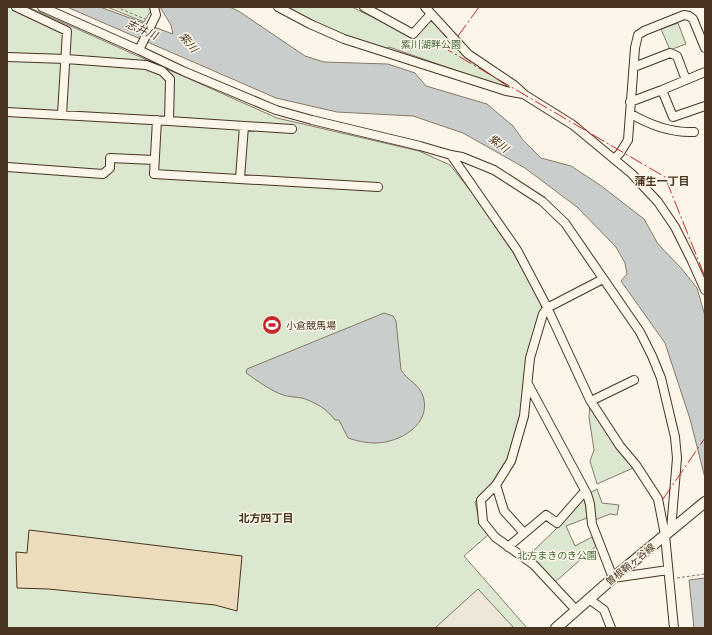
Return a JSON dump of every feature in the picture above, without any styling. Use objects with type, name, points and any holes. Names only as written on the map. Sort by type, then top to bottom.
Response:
[{"type":"main road","name":"曽根鞘ヶ谷線","points":[[556,628],[588,598],[705,502]]},
{"type":"street","points":[[16,7],[68,31],[62,115]]},
{"type":"street","points":[[42,7],[183,71],[276,110],[462,157],[494,170],[542,201],[565,223],[640,332],[662,378],[675,437],[677,458],[668,533],[668,570],[674,628]]},
{"type":"street","points":[[139,50],[156,15],[154,7]]},
{"type":"street","points":[[278,7],[310,24],[344,39],[506,91],[525,95]]},
{"type":"street","points":[[364,7],[412,34],[431,14]]},
{"type":"street","points":[[425,7],[468,54],[514,85],[525,95],[573,125],[632,174],[658,202],[674,227],[705,290]]},
{"type":"street","points":[[614,159],[620,153],[628,140],[635,48],[638,35],[644,31],[684,15],[693,18],[705,48]]},
{"type":"street","points":[[634,67],[670,53],[677,56],[686,80]]},
{"type":"street","points":[[7,57],[66,59],[146,65],[162,71],[170,79],[169,121]]},
{"type":"street","points":[[630,102],[705,72]]},
{"type":"street","points":[[662,90],[673,117],[705,106]]},
{"type":"street","points":[[7,112],[292,129]]},
{"type":"street","points":[[631,114],[646,123],[679,133],[694,132]]},
{"type":"street","points":[[157,120],[154,174],[378,186]]},
{"type":"street","points":[[240,178],[244,126]]},
{"type":"street","points":[[451,155],[517,250],[547,308],[591,401],[620,446],[636,465],[658,499],[668,533]]},
{"type":"street","points":[[7,167],[103,174],[110,168],[110,158],[154,160]]},
{"type":"street","points":[[576,610],[534,565],[495,537],[483,522],[481,500],[496,485],[511,461],[516,446],[524,416],[530,358],[543,314],[547,308],[603,279]]},
{"type":"street","points":[[591,401],[634,380]]},
{"type":"street","points":[[528,384],[586,491],[590,504],[592,524],[612,578],[668,570]]},
{"type":"street","points":[[496,485],[504,511],[524,533]]},
{"type":"street","points":[[508,547],[546,515],[557,523],[586,491]]},
{"type":"street","points":[[588,598],[604,610],[611,628]]},
{"type":"path","points":[[116,7],[152,22]]},
{"type":"path","points":[[676,578],[705,574]]},
{"type":"green space","name":"小倉競馬場","points":[[7,7],[28,7],[277,118],[419,151],[450,165],[474,195],[514,254],[541,302],[542,308],[532,343],[522,410],[509,458],[498,479],[475,502],[480,523],[488,535],[464,556],[527,628],[7,628]]},
{"type":"green space","points":[[107,7],[151,7],[152,9],[144,22]]},
{"type":"green space","name":"紫川湖畔公園","points":[[285,7],[352,7],[413,37],[431,19],[512,88],[512,90],[389,47],[385,49],[343,35]]},
{"type":"green space","points":[[678,23],[686,44],[670,50],[661,29]]},
{"type":"green space","points":[[590,404],[616,448],[633,468],[597,484],[590,461],[594,450],[589,417]]},
{"type":"green space","points":[[597,489],[602,503],[619,505],[617,515],[610,514],[595,520],[594,505],[590,493]]},
{"type":"green space","name":"北方まきのき公園","points":[[582,499],[584,499],[587,518],[566,526],[575,546],[592,537],[596,546],[554,583],[527,557],[558,527]]},
{"type":"shaded area","points":[[478,589],[514,628],[435,628]]},
{"type":"water","points":[[67,7],[100,7],[173,34],[171,25],[160,7],[230,7],[240,12],[305,56],[324,62],[388,64],[415,73],[426,86],[487,104],[513,126],[523,140],[541,158],[571,166],[600,185],[644,219],[658,244],[681,268],[697,288],[705,316],[705,478],[690,419],[665,343],[621,281],[627,274],[625,263],[616,247],[577,207],[525,168],[463,133],[413,116],[337,112],[276,98]]},
{"type":"water","points":[[384,313],[393,316],[396,321],[401,370],[421,392],[425,406],[423,415],[418,423],[404,436],[385,442],[372,443],[348,438],[339,420],[335,420],[320,406],[302,398],[278,393],[246,373],[247,369]]},
{"type":"water","points":[[705,578],[705,628],[694,628],[689,580]]},
{"type":"building","points":[[29,530],[242,556],[237,611],[215,605],[48,589],[17,588],[16,552],[27,553]]},
{"type":"power","points":[[479,7],[448,50],[665,177],[705,277]]},
{"type":"power","points":[[663,499],[705,438]]},
{"type":"place","name":"小倉競馬場","points":[[272,325]]},
{"type":"district","name":"蒲生一丁目","points":[[662,180]]},
{"type":"district","name":"北方四丁目","points":[[266,517]]},
{"type":"water label","name":"志井川","points":[[142,29]]},
{"type":"water label","name":"紫川","points":[[189,42]]},
{"type":"water label","name":"紫川","points":[[499,143]]}]
